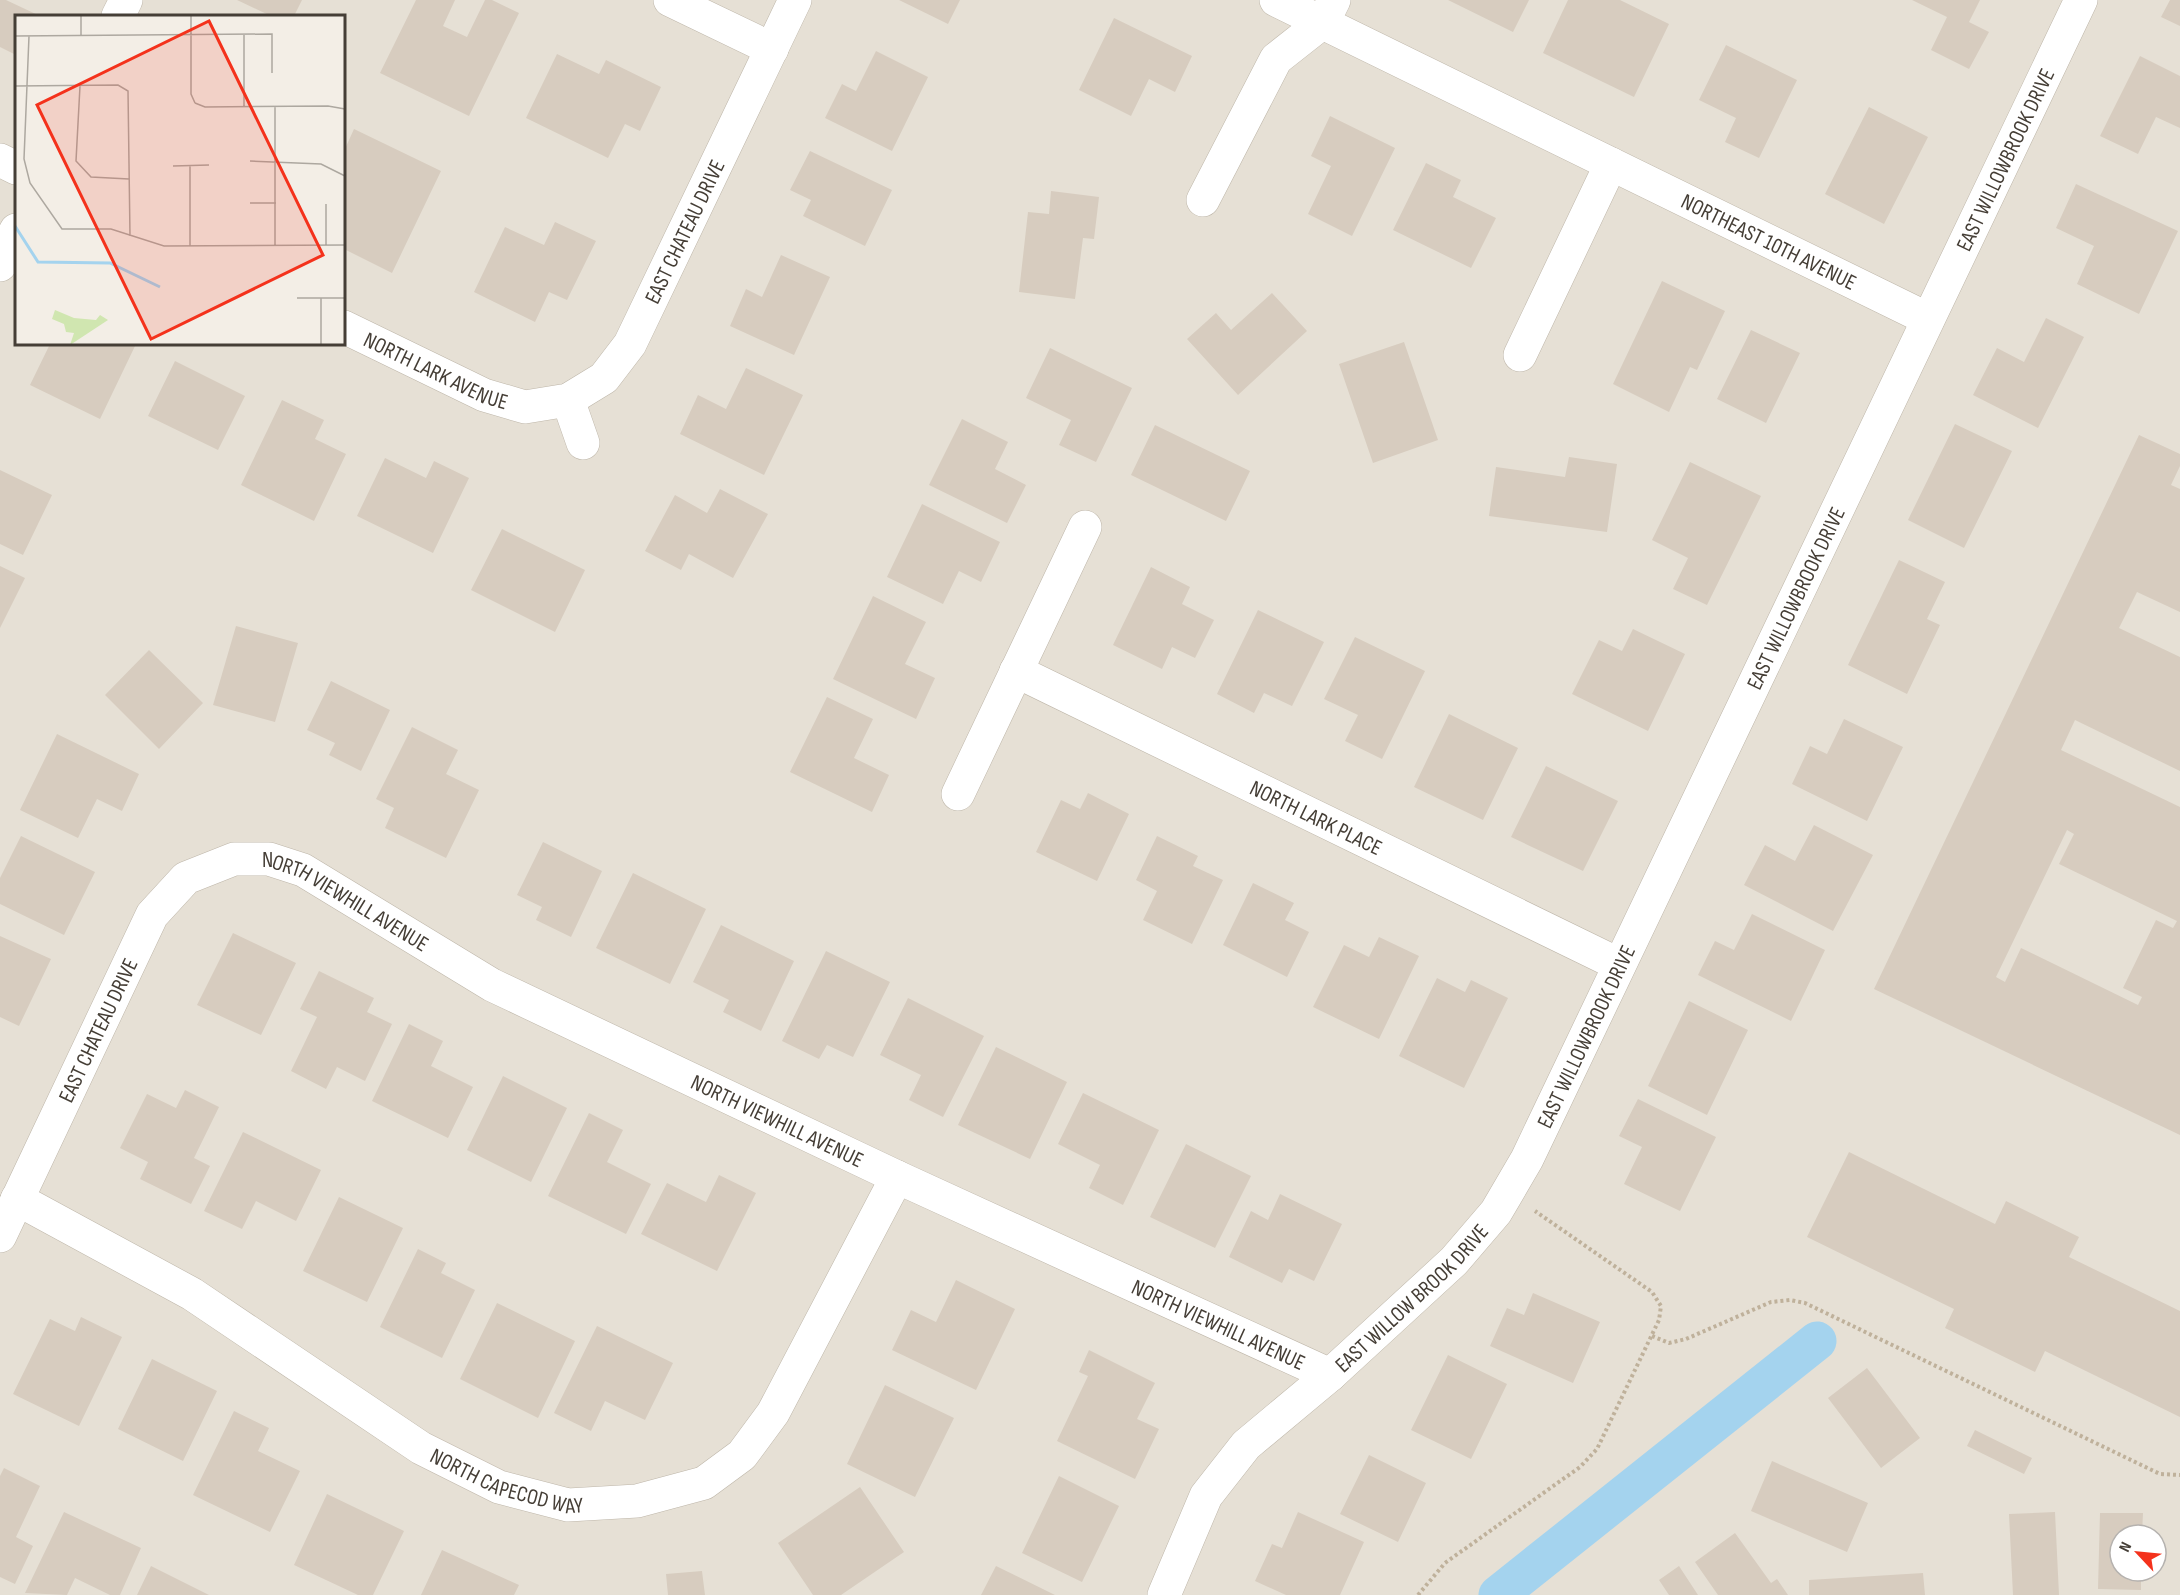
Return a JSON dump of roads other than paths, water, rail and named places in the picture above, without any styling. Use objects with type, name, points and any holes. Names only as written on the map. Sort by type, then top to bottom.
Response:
[{"type":"street","points":[[118,15],[126,0]]},
{"type":"street","points":[[670,0],[772,50]]},
{"type":"street","name":"EAST CHATEAU DRIVE","points":[[568,400],[604,378],[630,344],[795,0]]},
{"type":"street","name":"NORTHEAST 10TH AVENUE","points":[[1276,0],[1328,11],[1611,164],[1928,319]]},
{"type":"street","name":"EAST WILLOWBROOK DRIVE","points":[[1508,1192],[1527,1159],[1618,964],[2081,0]]},
{"type":"street","points":[[1203,200],[1276,59],[1328,11]]},
{"type":"street","points":[[0,160],[15,168]]},
{"type":"street","points":[[1520,355],[1611,164]]},
{"type":"street","points":[[0,265],[15,232]]},
{"type":"street","name":"NORTH LARK AVENUE","points":[[345,327],[484,395],[525,406],[568,400]]},
{"type":"street","points":[[568,400],[583,443]]},
{"type":"street","points":[[958,794],[1085,527]]},
{"type":"street","name":"NORTH LARK PLACE","points":[[1016,671],[1618,964]]},
{"type":"street","name":"EAST CHATEAU DRIVE","points":[[0,1236],[152,915],[186,878],[234,859]]},
{"type":"street","name":"NORTH VIEWHILL AVENUE","points":[[234,859],[269,859],[303,870],[492,985],[897,1177],[1330,1375]]},
{"type":"street","name":"NORTH CAPECOD WAY","points":[[17,1199],[192,1294],[420,1448],[499,1486],[568,1505],[637,1501],[704,1483],[742,1455],[772,1413],[897,1177]]},
{"type":"street","name":"EAST WILLOW BROOK DRIVE","points":[[1164,1595],[1206,1496],[1246,1445],[1330,1375],[1454,1261],[1496,1212],[1508,1192]]},
{"type":"waterway","points":[[1498,1595],[1817,1341]]}]
